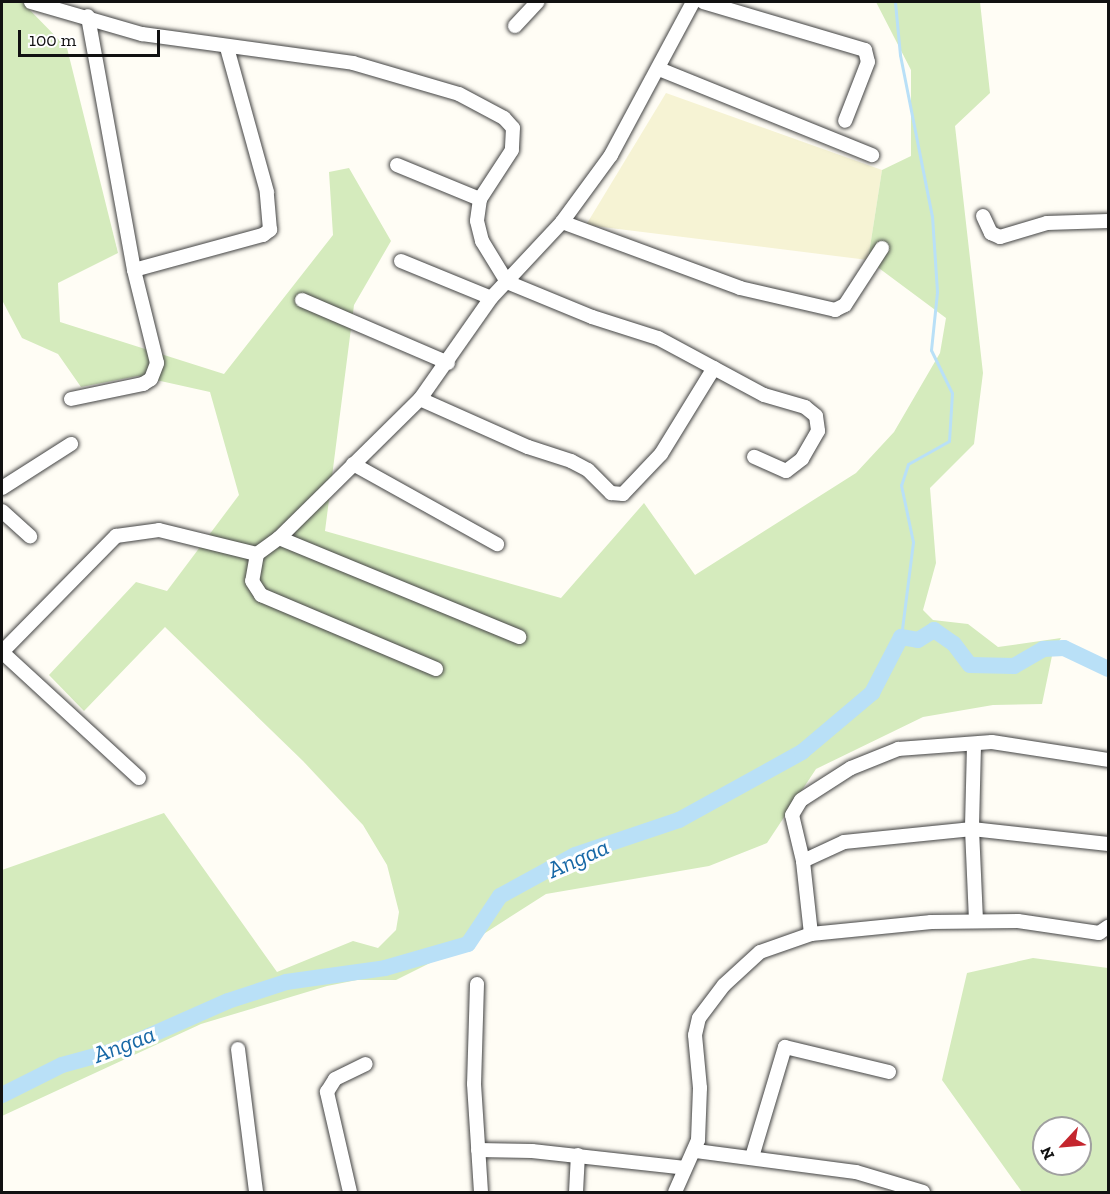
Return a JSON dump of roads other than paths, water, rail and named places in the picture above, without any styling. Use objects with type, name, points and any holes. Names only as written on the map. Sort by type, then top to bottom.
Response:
[{"type":"street","points":[[30,2],[88,16],[142,34],[227,48],[353,63],[459,94],[504,118],[513,128],[512,150],[480,199],[477,221],[482,241],[507,282],[592,317],[658,338],[764,394],[805,407],[819,422],[802,459],[786,471],[754,457]]},
{"type":"street","points":[[514,26],[537,2]]},
{"type":"street","points":[[436,669],[261,595],[252,581],[257,554],[279,538],[420,399],[448,363],[491,298],[562,222],[611,154],[659,69],[693,2]]},
{"type":"street","points":[[702,2],[865,50],[868,62],[845,121]]},
{"type":"street","points":[[71,399],[151,379],[157,363],[134,270],[88,16]]},
{"type":"street","points":[[134,270],[263,235],[270,230],[267,192],[227,48]]},
{"type":"street","points":[[659,69],[872,155]]},
{"type":"street","points":[[398,165],[480,199]]},
{"type":"street","points":[[983,216],[991,233],[1000,237],[1047,223],[1108,221]]},
{"type":"street","points":[[562,222],[740,288],[835,310],[845,305],[882,248]]},
{"type":"street","points":[[401,261],[491,298]]},
{"type":"street","points":[[302,300],[448,363]]},
{"type":"street","points":[[420,399],[528,447],[571,461],[588,470],[611,493],[623,494],[661,454],[714,368]]},
{"type":"street","points":[[2,488],[71,444]]},
{"type":"street","points":[[352,464],[497,544]]},
{"type":"street","points":[[2,511],[30,536]]},
{"type":"street","points":[[139,778],[2,652],[116,536],[159,530],[257,554]]},
{"type":"street","points":[[279,538],[519,637]]},
{"type":"street","points":[[811,934],[802,861],[792,815],[801,800],[851,768],[898,749],[992,742],[1108,760]]},
{"type":"street","points":[[974,745],[972,829],[976,919]]},
{"type":"street","points":[[802,861],[844,842],[972,829],[1108,844]]},
{"type":"street","points":[[675,1192],[696,1151],[701,1112],[695,1035],[702,1010],[760,952],[811,934],[976,919],[1099,933],[1108,927]]},
{"type":"street","points":[[477,984],[474,1084],[481,1192]]},
{"type":"street","points":[[752,1157],[785,1047],[889,1072]]},
{"type":"street","points":[[238,1048],[256,1192]]},
{"type":"street","points":[[350,1192],[327,1092],[335,1079],[366,1064]]},
{"type":"street","points":[[478,1150],[578,1155],[686,1167]]},
{"type":"street","points":[[696,1151],[856,1172],[923,1192]]},
{"type":"street","points":[[576,1192],[578,1155]]},
{"type":"waterway","points":[[895,2],[900,55],[932,216],[937,292],[931,350],[952,393],[949,441],[908,464],[901,485],[913,542],[901,637]]},
{"type":"waterway","name":"Angaa","points":[[2,1095],[62,1065],[117,1050],[228,1001],[286,982],[385,968],[468,944],[500,896],[575,855],[679,820],[802,752],[872,693],[901,637],[918,640],[934,630],[954,644],[970,665],[1014,666],[1043,649],[1064,648],[1108,669]]}]
